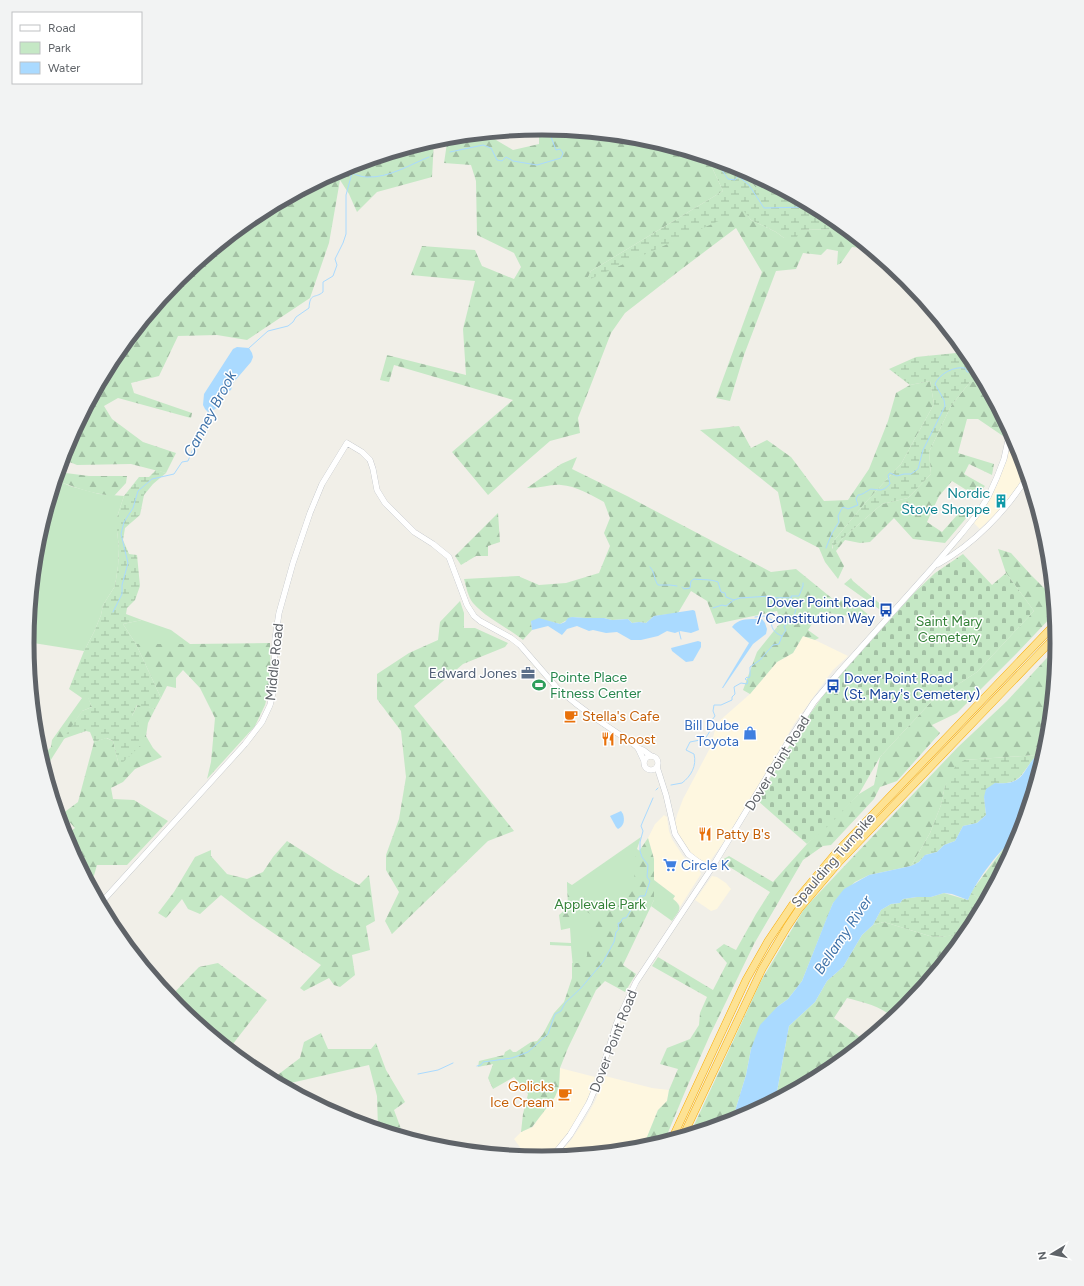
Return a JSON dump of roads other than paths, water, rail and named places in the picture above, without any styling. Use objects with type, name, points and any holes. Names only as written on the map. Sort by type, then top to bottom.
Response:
[{"type":"highway","name":"Spaulding Turnpike","points":[[675,1134],[746,980],[768,941],[793,904],[835,854],[1050,630]]},
{"type":"highway","name":"Spaulding Turnpike","points":[[686,1130],[762,969],[783,933],[800,909],[825,878],[855,845],[1050,642]]},
{"type":"street","name":"Dover Point Road","points":[[558,1151],[566,1141],[583,1114],[594,1091],[619,1018],[636,982],[711,869],[790,739],[814,702],[971,522],[988,497],[1000,468],[1008,441]]},
{"type":"street","name":"Middle Road","points":[[104,900],[245,744],[257,730],[264,718],[270,705],[274,688],[274,648],[276,628],[291,569],[314,500],[328,473],[347,443],[362,452],[370,460],[377,490],[382,499],[414,532],[446,553],[451,561],[469,609],[477,618],[516,642],[566,696],[638,748]]},
{"type":"street","points":[[934,566],[951,557],[985,528],[1007,506],[1024,482]]},
{"type":"street","points":[[638,748],[658,760],[657,767],[666,795],[675,834],[684,849],[691,856],[711,869]]},
{"type":"street","points":[[638,748],[645,767],[651,770],[662,783]]},
{"type":"street","points":[[644,761],[651,756]]},
{"type":"street","points":[[651,770],[654,770],[657,767]]},
{"type":"water","points":[[237,347],[249,348],[253,357],[251,362],[233,383],[231,390],[221,397],[217,407],[208,412],[203,405],[204,394],[233,349]]},
{"type":"water","points":[[693,610],[695,611],[699,630],[691,633],[680,631],[675,633],[667,631],[658,636],[641,640],[631,640],[617,632],[606,633],[593,630],[589,631],[577,626],[567,629],[562,635],[548,626],[532,630],[531,621],[539,618],[560,624],[572,617],[604,618],[612,620],[628,619],[632,623],[646,623],[654,616]]},
{"type":"water","points":[[745,619],[762,619],[767,629],[766,634],[753,644],[722,688],[749,643],[732,627],[734,624]]},
{"type":"water","points":[[698,641],[701,642],[701,647],[693,661],[686,662],[672,651],[671,648]]},
{"type":"water","name":"Bellamy River","points":[[1037,755],[1023,806],[1008,845],[997,855],[976,885],[968,900],[952,894],[944,893],[931,897],[903,899],[900,903],[891,904],[881,910],[873,925],[862,935],[843,967],[827,981],[815,1002],[789,1026],[777,1094],[735,1113],[746,1075],[751,1049],[760,1025],[777,1007],[788,999],[802,981],[833,903],[844,889],[869,875],[911,866],[919,862],[925,855],[937,852],[944,845],[955,841],[963,826],[977,823],[986,815],[984,797],[986,789],[995,783],[1006,783],[1014,781],[1020,777]]},
{"type":"water","points":[[621,811],[624,821],[623,825],[618,829],[610,816]]},
{"type":"waterway","name":"Canney Brook","points":[[450,152],[483,145],[491,148],[497,160],[502,161],[506,157],[513,161],[537,165],[561,158],[563,153],[560,149],[556,150],[550,135]]},
{"type":"waterway","name":"Canney Brook","points":[[249,348],[268,331],[288,326],[293,322],[296,317],[309,308],[310,300],[323,292],[323,282],[333,276],[337,265],[335,259],[346,234],[346,195],[352,173],[359,176],[375,177],[391,173],[429,157]]},
{"type":"waterway","name":"Canney Brook","points":[[724,169],[722,170],[728,179],[735,180],[738,176],[749,185],[764,208],[802,207]]},
{"type":"waterway","name":"Canney Brook","points":[[810,212],[812,215],[815,215]]},
{"type":"waterway","points":[[826,548],[832,533],[839,522],[838,516],[843,507],[848,509],[858,505],[856,499],[858,495],[871,489],[881,490],[885,488],[890,484],[888,475],[890,473],[897,476],[911,474],[918,469],[923,450],[945,406],[944,400],[935,384],[937,380],[943,374],[956,368],[965,368],[967,372],[971,372]]},
{"type":"waterway","name":"Canney Brook","points":[[113,612],[122,594],[122,585],[128,563],[121,534],[124,522],[133,508],[138,491],[152,479],[174,474],[182,462],[188,461],[208,412]]},
{"type":"waterway","points":[[650,567],[658,585],[677,586]]},
{"type":"waterway","points":[[682,587],[684,589],[690,588],[691,581],[694,579],[709,580],[718,582],[721,592],[725,593],[726,597],[734,600],[740,598],[770,596],[777,598],[791,598]]},
{"type":"waterway","points":[[713,724],[712,720],[715,716],[713,711],[714,705],[721,705],[732,700],[732,697],[735,694],[734,687],[741,683],[747,684],[748,681],[745,679],[747,677],[749,678],[750,676],[750,667],[760,660],[773,645],[779,644],[786,630],[784,627],[794,616],[796,609],[793,607],[791,596],[799,596],[803,583]]},
{"type":"waterway","points":[[713,608],[722,605],[726,606],[734,600]]},
{"type":"waterway","points":[[755,617],[764,616],[772,620],[773,630],[782,636]]},
{"type":"waterway","points":[[679,631],[681,639]]},
{"type":"waterway","points":[[671,785],[682,783],[694,767],[694,754],[686,750],[690,742],[705,739],[710,731]]},
{"type":"waterway","points":[[477,1066],[481,1065],[483,1062],[512,1058],[528,1052],[548,1034],[555,1014],[561,1011],[565,1003],[581,988],[603,962],[614,942],[616,932],[619,929],[618,923],[620,923],[623,918],[626,918],[640,896],[645,896],[650,881],[647,877],[648,865],[642,857],[640,851],[640,842],[643,831],[641,826],[653,798]]},
{"type":"waterway","points":[[418,1074],[438,1070],[453,1063]]},
{"type":"place","name":"Nordic Stove Shoppe","points":[[1001,501]]},
{"type":"place","name":"Dover Point Road / Constitution Way","points":[[886,610]]},
{"type":"place","name":"Edward Jones","points":[[528,673]]},
{"type":"place","name":"Pointe Place Fitness Center","points":[[539,685]]},
{"type":"place","name":"Dover Point Road (St. Mary's Cemetery)","points":[[833,686]]},
{"type":"place","name":"Stella's Cafe","points":[[571,716]]},
{"type":"place","name":"Bill Dube Toyota","points":[[750,733]]},
{"type":"place","name":"Roost","points":[[608,739]]},
{"type":"place","name":"Patty B's","points":[[705,834]]},
{"type":"place","name":"Circle K","points":[[670,865]]},
{"type":"place","name":"Golicks Ice Cream","points":[[565,1094]]},
{"type":"park label","name":"Saint Mary Cemetery","points":[[949,630]]},
{"type":"park label","name":"Applevale Park","points":[[600,904]]}]
